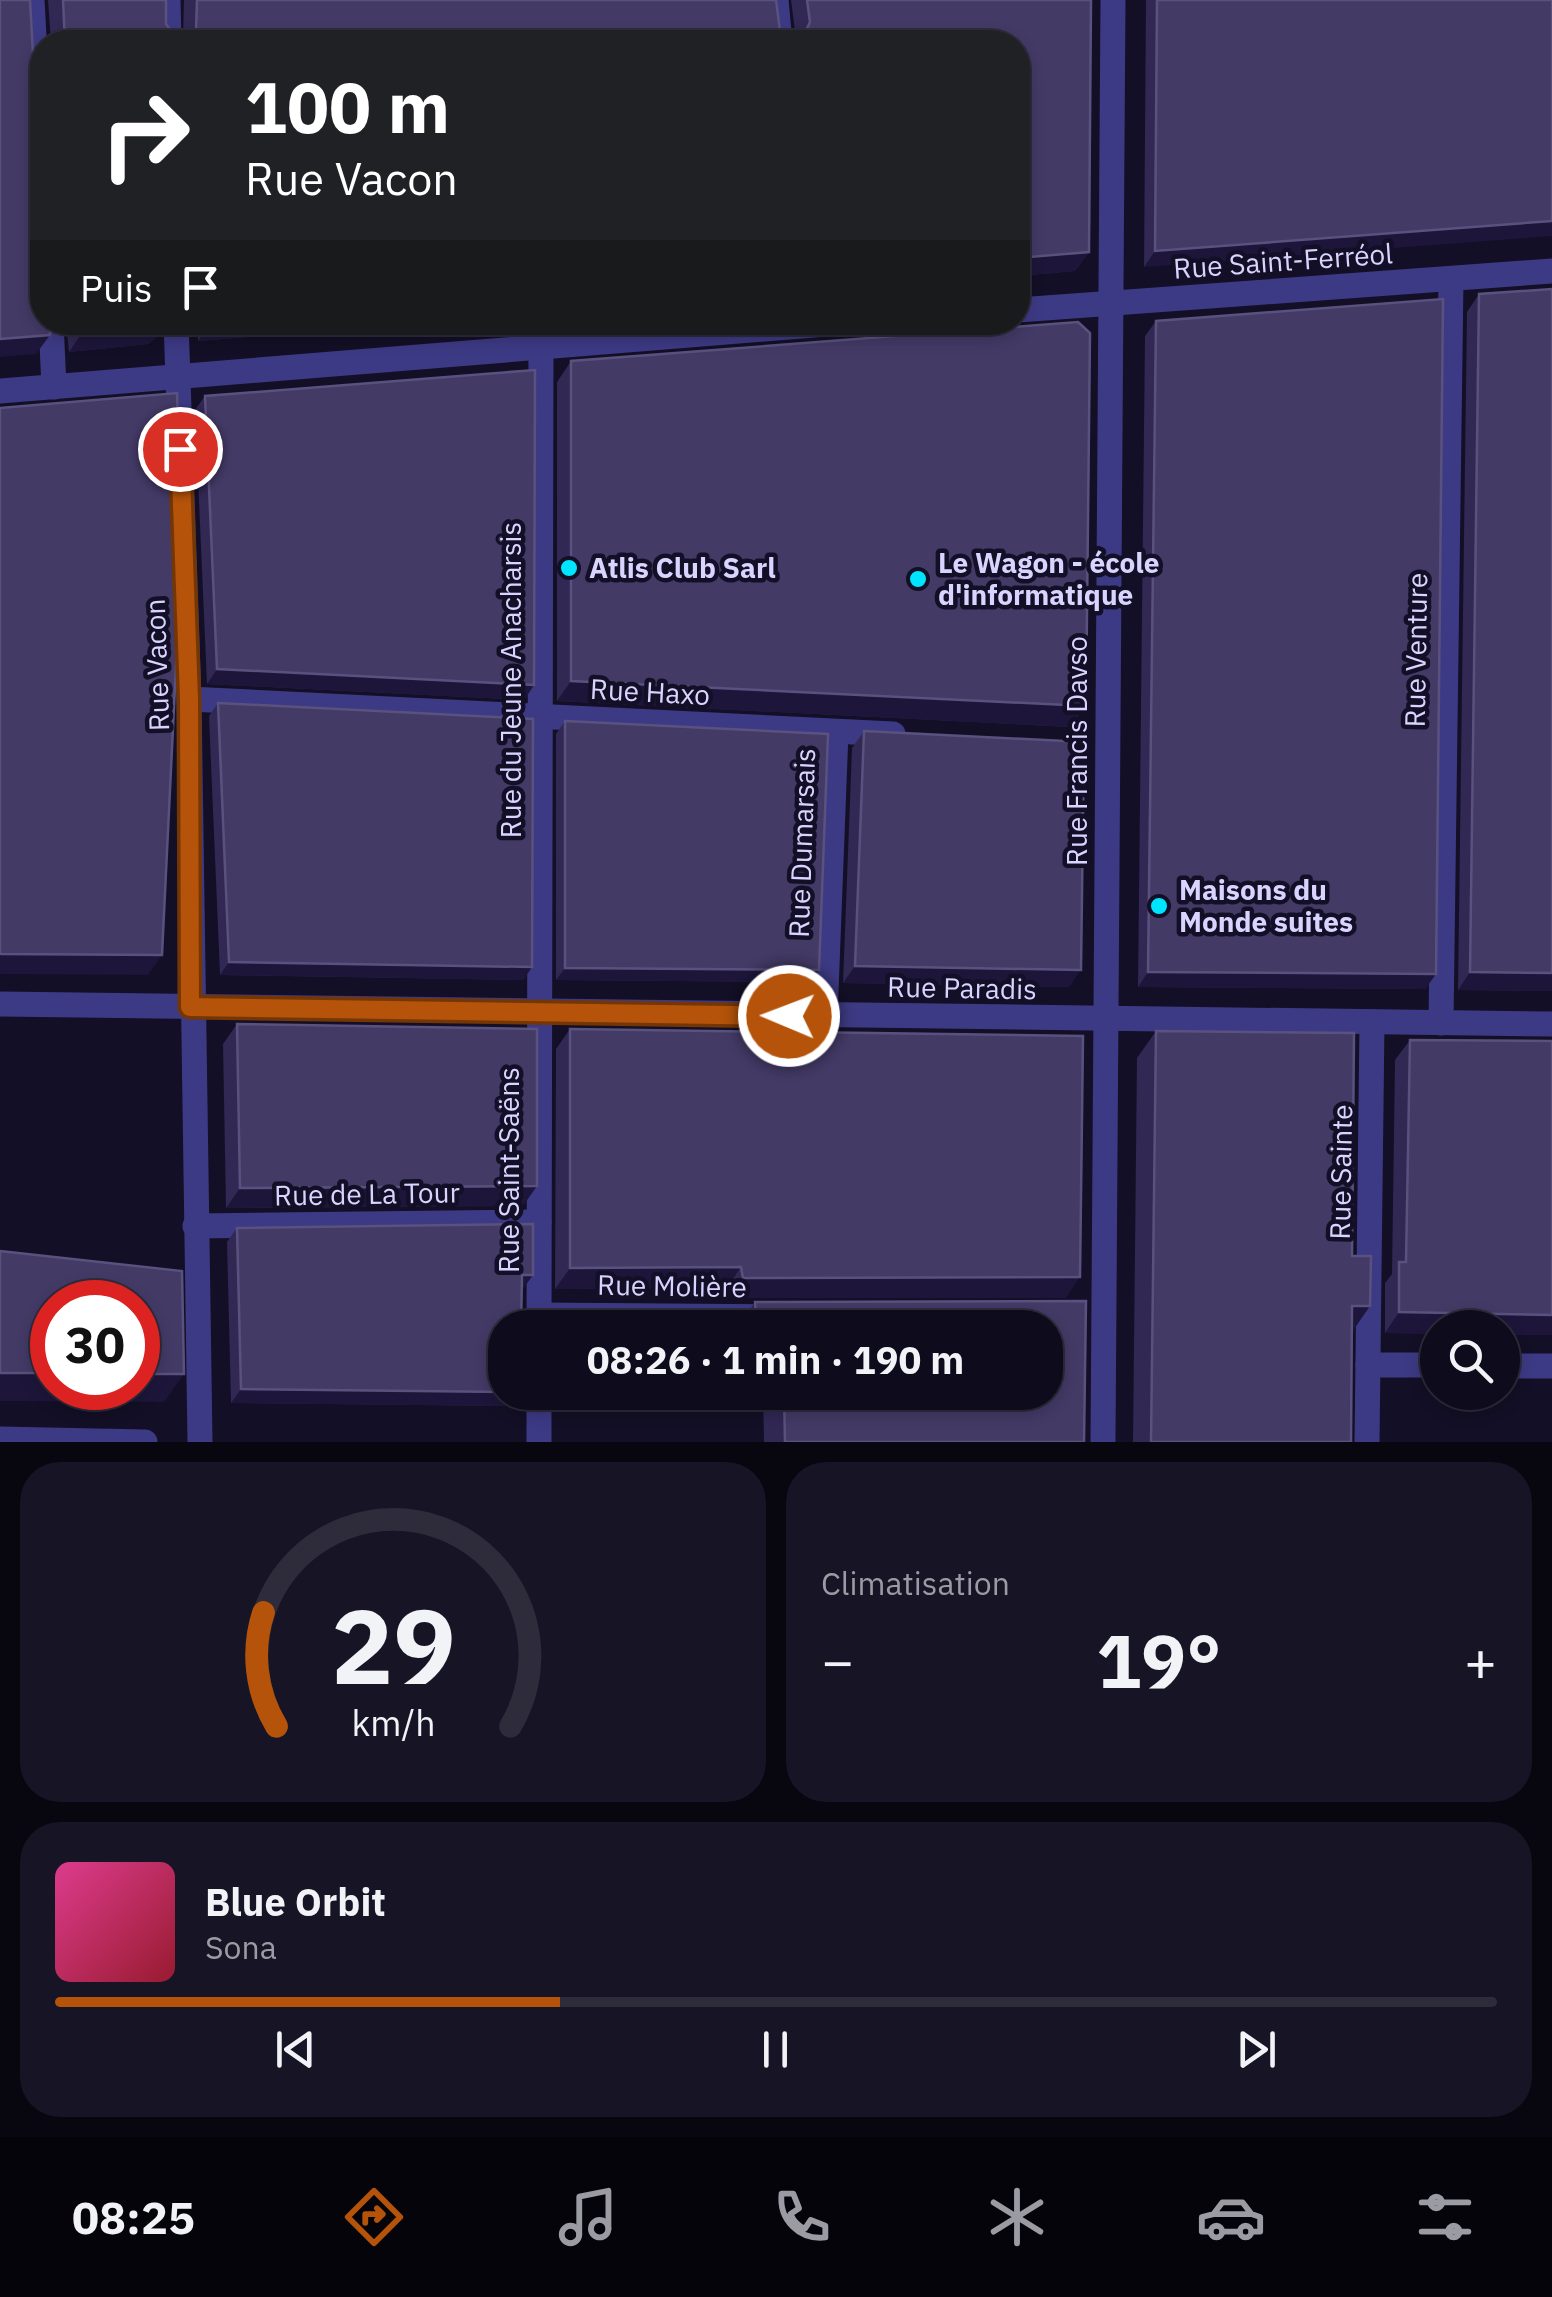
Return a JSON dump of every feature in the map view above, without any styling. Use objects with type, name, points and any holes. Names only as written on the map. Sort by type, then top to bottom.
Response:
[{"type":"street","points":[[32,0],[34,30]]},
{"type":"street","points":[[168,0],[169,30]]},
{"type":"street","points":[[776,0],[779,30]]},
{"type":"street","name":"Rue Francis Davso","points":[[1103,1442],[1094,1314],[1106,1020],[1113,0]]},
{"type":"street","name":"Rue Saint-Ferréol","points":[[1030,309],[1552,271]]},
{"type":"street","name":"Rue Venture","points":[[1442,1022],[1451,279]]},
{"type":"street","points":[[52,335],[54,387]]},
{"type":"street","name":"Rue Vacon","points":[[176,335],[189,699],[195,1226],[186,1276],[200,1442]]},
{"type":"street","points":[[0,391],[686,335]]},
{"type":"street","name":"Rue du Jeune Anacharsis","points":[[540,1012],[542,348]]},
{"type":"street","name":"Rue Haxo","points":[[189,699],[913,736]]},
{"type":"street","name":"Rue Dumarsais","points":[[824,1017],[836,732]]},
{"type":"street","points":[[1080,744],[1107,745]]},
{"type":"street","name":"Rue Paradis","points":[[0,1004],[1552,1024]]},
{"type":"street","name":"Rue Saint-Saëns","points":[[539,1310],[540,1012]]},
{"type":"street","name":"Rue Sainte","points":[[1367,1442],[1372,1022]]},
{"type":"street","name":"Rue de La Tour","points":[[195,1226],[539,1222]]},
{"type":"street","points":[[1368,1365],[1420,1366]]},
{"type":"street","points":[[1520,1366],[1552,1366]]},
{"type":"street","points":[[539,1410],[539,1442]]},
{"type":"street","points":[[0,1440],[146,1442]]},
{"type":"building","points":[[0,0],[30,0],[30,335],[50,335],[0,339]]},
{"type":"building","points":[[63,0],[166,0],[166,24],[170,30],[64,30]]},
{"type":"building","points":[[197,0],[776,0],[780,30],[196,30]]},
{"type":"building","points":[[807,0],[1091,0],[1089,252],[1030,257],[1030,30],[806,30],[810,22]]},
{"type":"building","points":[[1157,0],[1552,0],[1552,221],[1155,251]]},
{"type":"building","points":[[1552,289],[1552,973],[1470,972],[1479,294]]},
{"type":"building","points":[[1443,299],[1436,974],[1148,972],[1156,321]]},
{"type":"building","points":[[1078,322],[1090,333],[1086,706],[571,681],[571,361],[909,335],[1030,335],[1030,326]]},
{"type":"building","points":[[535,370],[534,685],[217,669],[205,396]]},
{"type":"building","points":[[177,393],[185,645],[177,645],[162,955],[0,954],[0,408]]},
{"type":"building","points":[[218,703],[533,719],[532,967],[229,962]]},
{"type":"building","points":[[565,721],[828,734],[819,970],[565,968]]},
{"type":"building","points":[[864,731],[1084,742],[1081,970],[855,966]]},
{"type":"building","points":[[237,1024],[537,1029],[537,1186],[240,1188]]},
{"type":"building","points":[[570,1029],[1083,1036],[1080,1277],[743,1278],[741,1267],[570,1268]]},
{"type":"building","points":[[1156,1031],[1354,1033],[1352,1256],[1371,1256],[1370,1306],[1352,1306],[1351,1442],[1151,1442]]},
{"type":"building","points":[[1410,1040],[1552,1041],[1552,1315],[1520,1314],[1520,1310],[1399,1312],[1399,1262],[1406,1262]]},
{"type":"building","points":[[533,1224],[533,1275],[522,1275],[521,1310],[488,1310],[488,1392],[241,1389],[237,1228]]},
{"type":"building","points":[[0,1251],[182,1271],[184,1374],[160,1374],[160,1280],[30,1280],[30,1373],[0,1373]]},
{"type":"building","points":[[1086,1301],[1084,1442],[785,1442],[784,1410],[1063,1410],[1063,1310],[756,1310],[755,1302]]},
{"type":"place","name":"Atlis Club Sarl","points":[[569,568]]},
{"type":"place","name":"Le Wagon - école d'informatique","points":[[918,579]]},
{"type":"place","name":"Maisons du Monde suites","points":[[1159,906]]},
{"type":"route","points":[[180,449],[189,699],[190,1007],[789,1016]]}]
